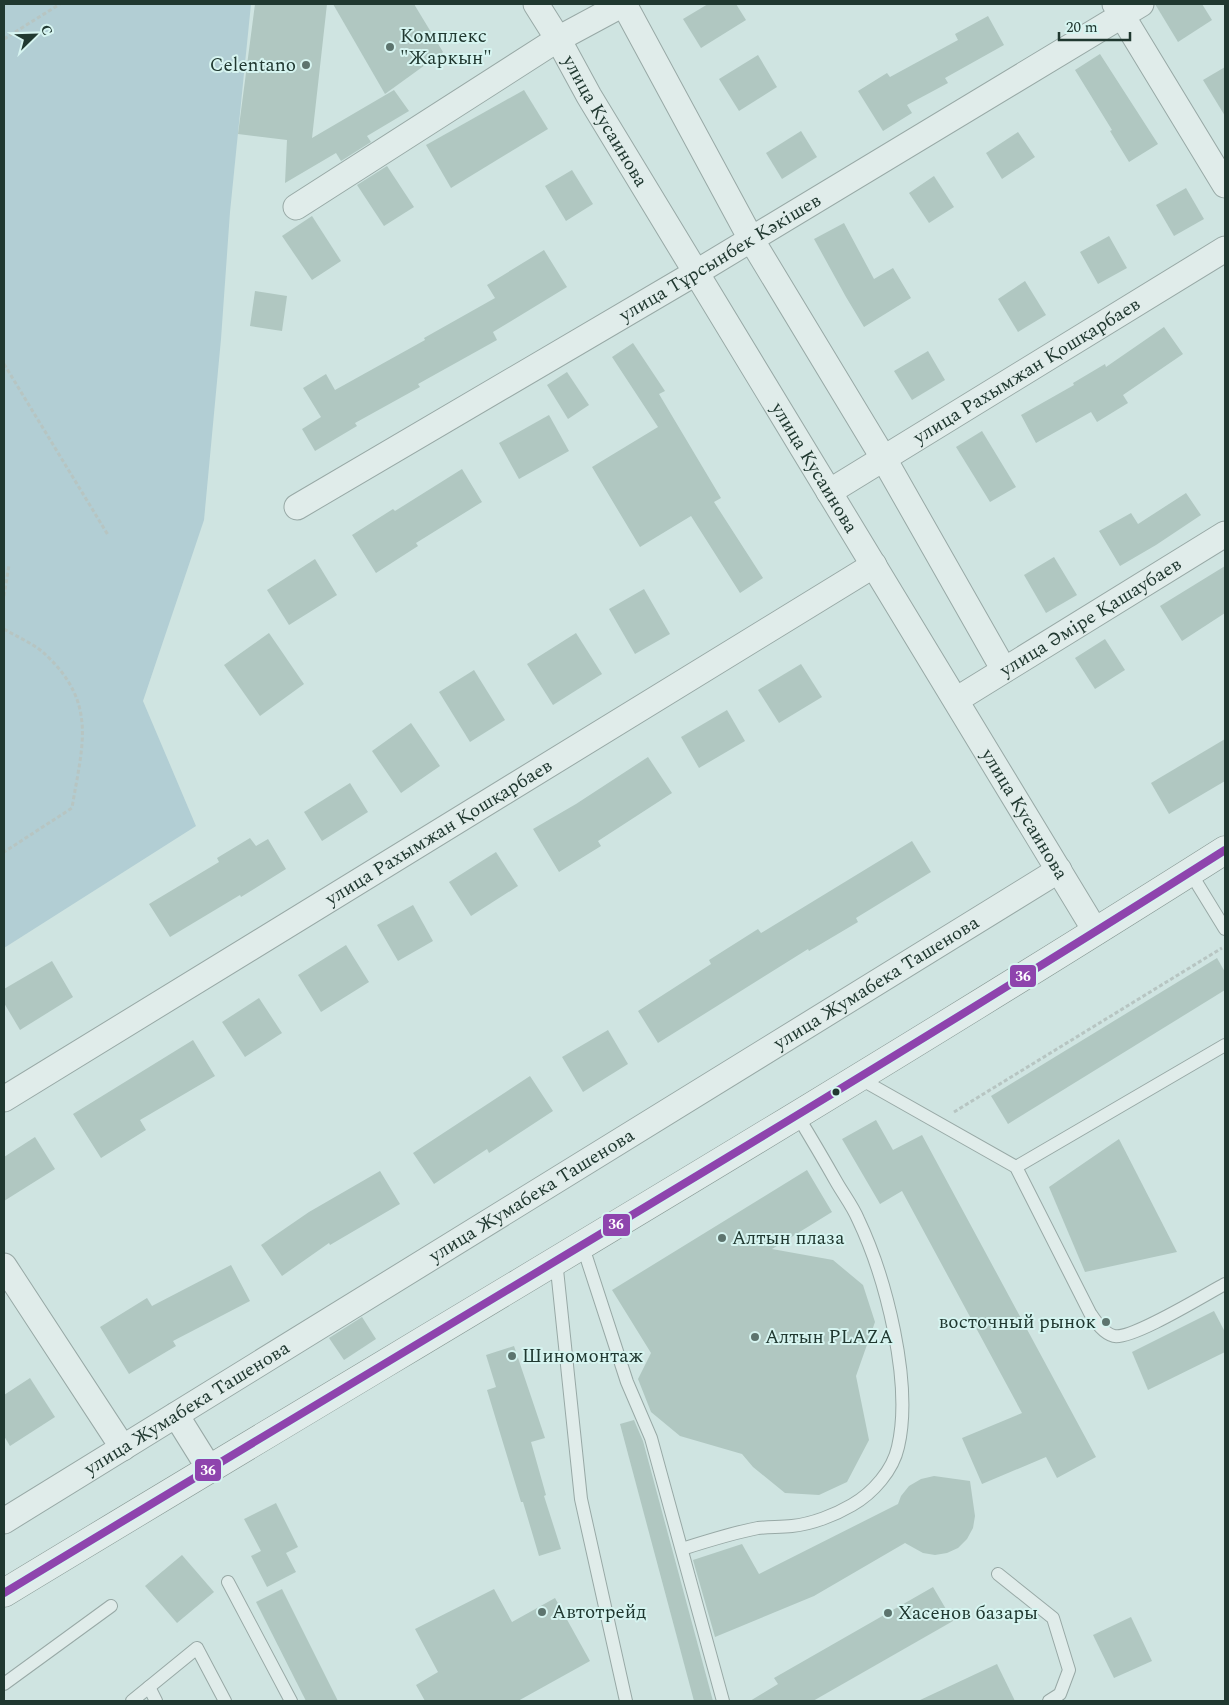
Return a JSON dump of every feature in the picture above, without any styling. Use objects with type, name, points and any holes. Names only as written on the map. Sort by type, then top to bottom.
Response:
[{"type":"main road","points":[[4,1593],[797,1115],[1096,932],[1225,850]]},
{"type":"street","name":"улица Кусаинова","points":[[536,4],[558,39],[589,96],[1096,932]]},
{"type":"street","points":[[296,207],[558,39],[623,4],[751,239],[884,459],[1004,670]]},
{"type":"street","points":[[1126,8],[1225,184]]},
{"type":"street","name":"улица Тұрсынбек Кәкішев","points":[[296,507],[697,272],[1126,8]]},
{"type":"street","name":"улица Рахымжан Қошқарбаев","points":[[829,492],[1225,249]]},
{"type":"street","name":"улица Әміре Қашаубаев","points":[[956,700],[1225,534]]},
{"type":"street","name":"улица Рахымжан Қошқарбаев","points":[[4,1099],[874,565]]},
{"type":"street","name":"улица Жумабека Ташенова","points":[[4,1521],[1059,870]]},
{"type":"street","points":[[4,1266],[123,1448]]},
{"type":"street","points":[[176,1415],[209,1468]]},
{"type":"lane","points":[[1190,872],[1225,929]]},
{"type":"lane","points":[[1016,1167],[1225,1045]]},
{"type":"lane","points":[[857,1078],[1016,1167],[1090,1313],[1100,1328],[1115,1336],[1128,1335],[1143,1329],[1225,1284]]},
{"type":"lane","points":[[682,1549],[731,1534],[760,1528],[795,1526],[832,1515],[854,1504],[873,1488],[888,1471],[898,1448],[902,1418],[901,1373],[880,1270],[858,1218],[797,1115]]},
{"type":"lane","points":[[582,1244],[626,1382],[651,1438],[723,1701]]},
{"type":"lane","points":[[556,1260],[581,1499],[626,1701]]},
{"type":"lane","points":[[998,1574],[1053,1618],[1069,1670],[1060,1694],[1049,1701]]},
{"type":"lane","points":[[228,1582],[291,1701]]},
{"type":"lane","points":[[4,1684],[111,1606]]},
{"type":"lane","points":[[132,1701],[197,1648],[225,1701]]},
{"type":"lane","points":[[149,1687],[156,1701]]},
{"type":"path","points":[[4,39],[60,4]]},
{"type":"path","points":[[4,364],[108,535]]},
{"type":"path","points":[[4,596],[9,565]]},
{"type":"path","points":[[4,629],[45,654],[70,683],[81,710],[83,739],[72,808],[4,852]]},
{"type":"path","points":[[937,1122],[1225,946]]},
{"type":"shaded area","points":[[4,4],[251,4],[230,212],[221,339],[204,520],[143,701],[196,826],[4,948]]},
{"type":"building","points":[[255,4],[327,4],[312,138],[394,90],[409,111],[367,136],[371,142],[341,161],[336,153],[285,183],[287,140],[238,134]]},
{"type":"building","points":[[333,4],[414,4],[443,52],[385,94]]},
{"type":"building","points":[[708,4],[736,4],[746,20],[701,48],[683,19]]},
{"type":"building","points":[[1155,4],[1202,4],[1212,20],[1178,42]]},
{"type":"building","points":[[988,16],[1004,45],[945,78],[948,83],[907,105],[912,113],[883,131],[858,91],[887,73],[890,77],[958,40],[955,34]]},
{"type":"building","points":[[1100,54],[1158,144],[1129,162],[1110,131],[1112,130],[1075,70]]},
{"type":"building","points":[[758,55],[777,87],[739,111],[719,79]]},
{"type":"building","points":[[1225,67],[1225,116],[1203,80]]},
{"type":"building","points":[[524,90],[548,129],[451,188],[426,145]]},
{"type":"building","points":[[801,131],[817,157],[782,179],[766,153]]},
{"type":"building","points":[[1018,132],[1035,157],[1002,179],[986,153]]},
{"type":"building","points":[[387,166],[414,207],[384,226],[357,185]]},
{"type":"building","points":[[572,170],[593,204],[566,221],[545,186]]},
{"type":"building","points":[[934,176],[954,207],[929,223],[909,193]]},
{"type":"building","points":[[1186,188],[1204,219],[1174,236],[1156,205]]},
{"type":"building","points":[[312,216],[341,261],[312,280],[282,236]]},
{"type":"building","points":[[844,223],[874,279],[893,268],[911,298],[864,327],[814,239]]},
{"type":"building","points":[[1109,236],[1127,268],[1098,284],[1080,252]]},
{"type":"building","points":[[544,250],[567,287],[493,332],[497,340],[418,384],[420,387],[355,423],[357,426],[315,451],[302,429],[321,417],[303,388],[326,374],[335,390],[425,340],[424,338],[495,298],[487,285]]},
{"type":"building","points":[[1025,281],[1046,315],[1018,332],[998,299]]},
{"type":"building","points":[[255,291],[287,296],[282,331],[250,326]]},
{"type":"building","points":[[1164,327],[1183,354],[1123,395],[1128,403],[1097,422],[1091,412],[1036,443],[1021,415],[1074,385],[1073,383],[1105,364],[1106,367]]},
{"type":"building","points":[[633,343],[665,391],[659,394],[721,498],[714,502],[763,578],[740,593],[691,516],[640,547],[592,467],[658,427],[612,357]]},
{"type":"building","points":[[928,351],[945,380],[912,400],[894,371]]},
{"type":"building","points":[[567,372],[589,405],[568,419],[547,385]]},
{"type":"building","points":[[549,415],[569,451],[519,479],[499,443]]},
{"type":"building","points":[[982,431],[1016,487],[990,502],[956,447]]},
{"type":"building","points":[[462,469],[482,502],[416,543],[418,546],[376,573],[352,535],[393,509],[395,511]]},
{"type":"building","points":[[1186,493],[1201,515],[1120,566],[1099,531],[1131,513],[1138,524]]},
{"type":"building","points":[[1054,557],[1077,595],[1046,613],[1024,575]]},
{"type":"building","points":[[315,559],[337,595],[289,625],[267,590]]},
{"type":"building","points":[[1225,566],[1225,613],[1182,641],[1160,606]]},
{"type":"building","points":[[644,589],[670,634],[635,654],[609,609]]},
{"type":"building","points":[[269,633],[304,684],[260,716],[224,665]]},
{"type":"building","points":[[576,633],[602,674],[553,705],[527,664]]},
{"type":"building","points":[[1105,639],[1125,670],[1095,689],[1075,658]]},
{"type":"building","points":[[801,664],[822,697],[779,723],[758,690]]},
{"type":"building","points":[[474,670],[505,720],[470,742],[439,692]]},
{"type":"building","points":[[727,710],[745,741],[699,768],[681,737]]},
{"type":"building","points":[[411,723],[440,766],[401,793],[372,751]]},
{"type":"building","points":[[1225,739],[1225,781],[1169,814],[1151,783]]},
{"type":"building","points":[[648,757],[672,793],[598,841],[601,846],[559,872],[533,829],[576,804]]},
{"type":"building","points":[[350,783],[368,812],[322,841],[304,812]]},
{"type":"building","points":[[250,838],[256,846],[268,839],[286,869],[170,937],[149,904],[219,862],[217,858]]},
{"type":"building","points":[[912,841],[931,872],[856,918],[858,922],[809,951],[808,949],[658,1043],[638,1011],[711,964],[709,960],[758,929],[761,933]]},
{"type":"building","points":[[496,852],[518,886],[471,916],[449,882]]},
{"type":"building","points":[[413,905],[433,941],[398,961],[377,925]]},
{"type":"building","points":[[346,945],[369,982],[321,1012],[298,975]]},
{"type":"building","points":[[1217,958],[1225,972],[1225,990],[1008,1124],[991,1096]]},
{"type":"building","points":[[52,961],[73,997],[20,1030],[4,1003],[4,989]]},
{"type":"building","points":[[259,998],[282,1033],[245,1057],[222,1022]]},
{"type":"building","points":[[608,1030],[628,1064],[583,1092],[562,1057]]},
{"type":"building","points":[[193,1040],[215,1076],[140,1120],[146,1130],[101,1158],[73,1114]]},
{"type":"building","points":[[530,1076],[553,1111],[489,1153],[487,1149],[434,1184],[413,1153]]},
{"type":"building","points":[[876,1120],[893,1150],[922,1135],[1096,1457],[1057,1478],[1046,1457],[982,1484],[962,1438],[1022,1413],[902,1191],[880,1204],[842,1139]]},
{"type":"building","points":[[35,1137],[55,1169],[4,1201],[4,1157]]},
{"type":"building","points":[[1119,1139],[1177,1252],[1085,1272],[1049,1187]]},
{"type":"building","name":"Алтын PLAZA","points":[[807,1170],[832,1212],[772,1249],[833,1260],[863,1285],[875,1322],[856,1376],[869,1440],[847,1482],[819,1495],[785,1493],[753,1467],[742,1454],[680,1436],[651,1412],[638,1379],[651,1353],[612,1290]]},
{"type":"building","points":[[380,1171],[400,1204],[330,1245],[329,1243],[282,1276],[261,1245],[309,1212]]},
{"type":"building","points":[[231,1265],[250,1301],[173,1341],[176,1346],[129,1374],[100,1327],[147,1298],[152,1306]]},
{"type":"building","points":[[1214,1311],[1225,1332],[1225,1352],[1148,1390],[1132,1352]]},
{"type":"building","points":[[362,1317],[376,1339],[344,1360],[329,1338]]},
{"type":"building","points":[[514,1346],[545,1438],[531,1442],[546,1495],[544,1496],[561,1549],[539,1556],[487,1390],[496,1387],[486,1355]]},
{"type":"building","points":[[30,1378],[55,1417],[10,1446],[4,1436],[4,1395]]},
{"type":"building","points":[[634,1420],[643,1441],[713,1701],[694,1701],[620,1424]]},
{"type":"building","points":[[934,1476],[970,1481],[975,1516],[973,1528],[967,1539],[958,1548],[947,1553],[935,1555],[923,1553],[905,1543],[814,1596],[715,1637],[693,1560],[742,1544],[759,1574],[898,1504],[901,1496],[909,1486],[921,1479]]},
{"type":"building","points":[[276,1503],[298,1547],[286,1553],[296,1572],[267,1587],[251,1556],[261,1551],[244,1519]]},
{"type":"building","points":[[182,1555],[214,1592],[177,1623],[145,1586]]},
{"type":"building","points":[[933,1587],[953,1621],[813,1701],[750,1701],[778,1684],[774,1678]]},
{"type":"building","points":[[282,1589],[338,1701],[306,1701],[256,1602]]},
{"type":"building","points":[[494,1589],[512,1622],[555,1598],[590,1661],[518,1701],[425,1701],[416,1685],[438,1672],[415,1629]]},
{"type":"building","points":[[1131,1617],[1152,1661],[1114,1678],[1093,1635]]},
{"type":"building","points":[[997,1664],[1015,1701],[918,1701]]},
{"type":"transit line","name":"36","points":[[4,1593],[922,1039],[1225,850]]},
{"type":"place","name":"Комплекс \"Жаркын\"","points":[[390,47]]},
{"type":"place","name":"Celentano","points":[[306,65]]},
{"type":"place","name":"Алтын плаза","points":[[722,1238]]},
{"type":"place","name":"восточный рынок","points":[[1106,1322]]},
{"type":"place","name":"Алтын PLAZA","points":[[755,1337]]},
{"type":"place","name":"Шиномонтаж","points":[[512,1356]]},
{"type":"place","name":"Автотрейд","points":[[542,1612]]},
{"type":"place","name":"Хасенов базары","points":[[888,1613]]}]
